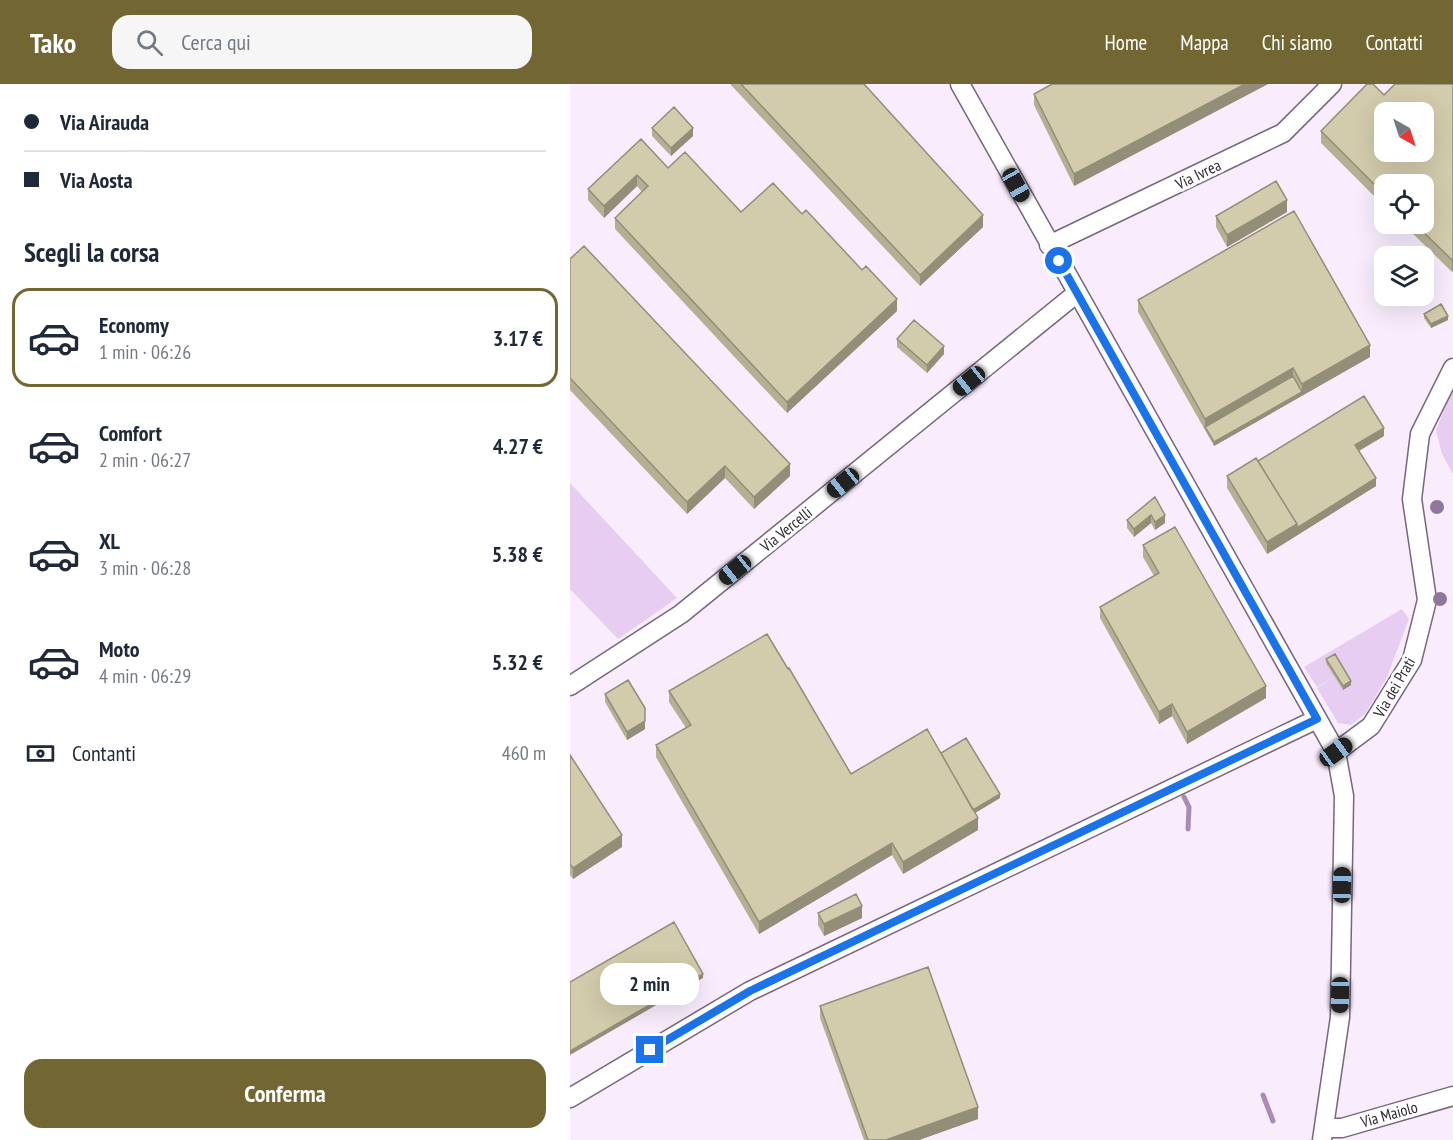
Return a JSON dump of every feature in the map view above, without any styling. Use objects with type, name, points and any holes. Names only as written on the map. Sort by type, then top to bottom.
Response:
[{"type":"street","points":[[960,84],[1336,752],[1344,796],[1340,1017],[1323,1134]]},
{"type":"street","name":"Via Ivrea","points":[[1049,245],[1283,134],[1332,84]]},
{"type":"street","name":"Via Vercelli","points":[[570,686],[681,614],[1077,293]]},
{"type":"street","name":"Via dei Prati","points":[[1336,752],[1371,726],[1412,660],[1427,600],[1413,499],[1420,434],[1453,368]]},
{"type":"street","points":[[570,1098],[750,991],[1317,719]]},
{"type":"street","name":"Via Maiolo","points":[[1323,1134],[1453,1096]]},
{"type":"shaded area","points":[[1453,389],[1453,474],[1442,454],[1436,430]]},
{"type":"shaded area","points":[[570,483],[677,598],[618,639],[570,589]]},
{"type":"shaded area","points":[[1402,609],[1409,619],[1387,677],[1365,714],[1351,725],[1338,723],[1317,688],[1335,677],[1317,687],[1304,667]]},
{"type":"building","points":[[741,84],[864,84],[983,215],[920,275]]},
{"type":"building","points":[[1052,84],[1245,84],[1074,174],[1034,94]]},
{"type":"building","points":[[1367,84],[1373,84],[1384,95],[1395,84],[1453,84],[1453,259],[1425,234],[1434,234],[1434,174],[1374,174],[1374,184],[1321,131]]},
{"type":"building","points":[[674,107],[693,128],[671,148],[652,128]]},
{"type":"building","points":[[641,139],[668,168],[685,152],[741,212],[773,183],[802,214],[806,210],[862,270],[866,266],[897,299],[787,402],[615,218],[648,186],[637,175],[604,206],[588,189]]},
{"type":"building","points":[[1276,181],[1287,200],[1227,235],[1216,216]]},
{"type":"building","points":[[1294,211],[1370,345],[1302,384],[1293,368],[1205,419],[1138,300]]},
{"type":"building","points":[[584,246],[790,464],[754,497],[725,466],[687,502],[570,378],[570,259]]},
{"type":"building","points":[[1441,304],[1448,316],[1431,324],[1424,314]]},
{"type":"building","points":[[914,320],[944,346],[927,365],[897,339]]},
{"type":"building","points":[[1293,376],[1302,392],[1214,442],[1205,427]]},
{"type":"building","points":[[1364,396],[1384,428],[1355,445],[1376,478],[1297,528],[1297,524],[1258,461]]},
{"type":"building","points":[[1256,458],[1297,524],[1267,542],[1227,476]]},
{"type":"building","points":[[1155,497],[1165,515],[1155,522],[1151,515],[1134,529],[1127,520]]},
{"type":"building","points":[[1175,527],[1266,686],[1187,732],[1172,704],[1159,712],[1100,607],[1159,573],[1143,545]]},
{"type":"building","points":[[767,634],[851,774],[927,729],[978,818],[903,862],[892,843],[759,922],[656,745],[691,725],[669,691]]},
{"type":"building","points":[[1335,654],[1351,681],[1343,686],[1326,659]]},
{"type":"building","points":[[628,680],[645,708],[645,721],[627,732],[605,694]]},
{"type":"building","points":[[966,738],[1000,794],[973,810],[941,753]]},
{"type":"building","points":[[570,755],[622,835],[573,868],[570,864]]},
{"type":"building","points":[[856,894],[862,906],[824,924],[818,913]]},
{"type":"building","points":[[674,922],[703,974],[570,1051],[570,982]]},
{"type":"building","points":[[928,967],[978,1107],[886,1140],[868,1140],[820,1006]]},
{"type":"waterway","points":[[1184,797],[1189,807],[1188,829]]},
{"type":"waterway","points":[[1263,1095],[1273,1121]]},
{"type":"route","points":[[650,1050],[750,991],[1317,719],[1059,261]]}]
